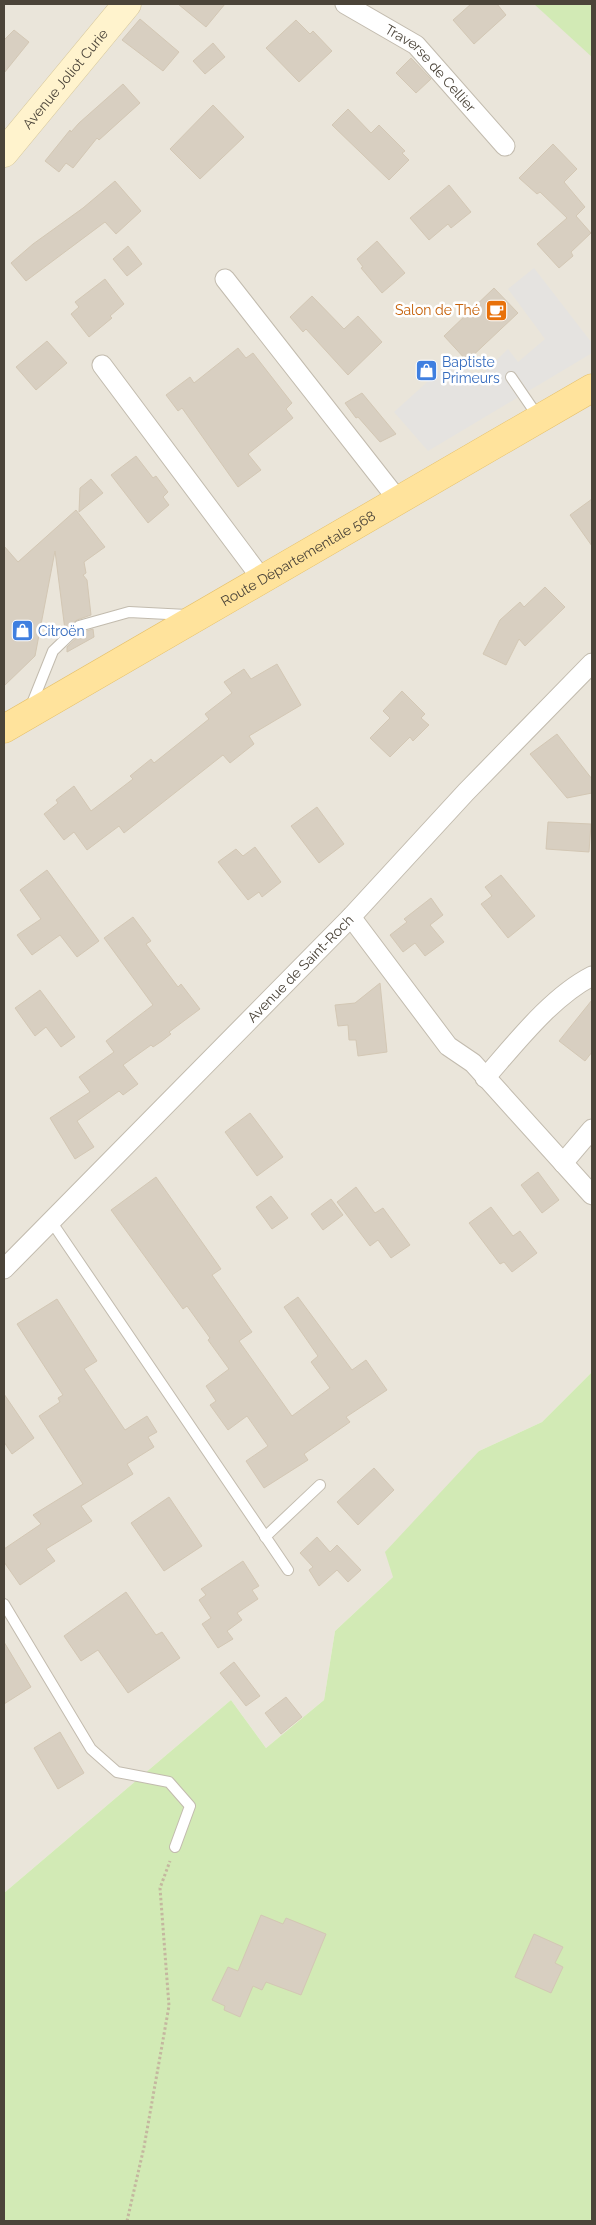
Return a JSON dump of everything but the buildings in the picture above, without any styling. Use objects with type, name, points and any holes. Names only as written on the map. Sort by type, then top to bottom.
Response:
[{"type":"main road","name":"Route Départementale 568","points":[[4,728],[592,388]]},
{"type":"street","name":"Avenue Joliot Curie","points":[[4,153],[127,4]]},
{"type":"street","name":"Traverse de Cellier","points":[[345,4],[416,45],[504,146]]},
{"type":"street","points":[[225,279],[398,500]]},
{"type":"street","points":[[102,365],[262,579]]},
{"type":"street","name":"Avenue de Saint-Roch","points":[[4,1269],[351,917],[466,792],[592,663]]},
{"type":"street","points":[[351,917],[448,1046],[473,1063],[592,1195]]},
{"type":"street","points":[[485,1078],[540,1016],[583,980],[592,976]]},
{"type":"street","points":[[563,1163],[592,1129]]},
{"type":"lane","points":[[511,376],[540,418]]},
{"type":"lane","points":[[28,715],[53,652],[79,626],[129,612],[198,616]]},
{"type":"lane","points":[[51,1220],[288,1570]]},
{"type":"lane","points":[[265,1537],[320,1485]]},
{"type":"lane","points":[[4,1604],[91,1749],[117,1772],[169,1782],[190,1806],[175,1847]]},
{"type":"path","points":[[127,2221],[144,2148],[169,2006],[160,1888],[175,1847]]},
{"type":"shaded area","points":[[4,4],[592,4],[592,1372],[542,1422],[479,1451],[393,1577],[335,1631],[324,1700],[266,1748],[231,1700],[4,1893]]},
{"type":"shaded area","points":[[534,268],[592,343],[592,353],[428,451],[394,412],[456,356],[477,379],[508,349],[518,362],[545,339],[508,289]]},
{"type":"green space","points":[[534,4],[592,4],[592,57]]},
{"type":"green space","points":[[592,1372],[592,2221],[4,2221],[4,1893],[231,1700],[266,1748],[324,1700],[335,1631],[393,1577],[385,1552],[479,1451],[542,1422]]},
{"type":"place","name":"Salon de Thé","points":[[496,310]]},
{"type":"place","name":"Baptiste Primeurs","points":[[426,370]]},
{"type":"place","name":"Citroën","points":[[22,631]]}]
